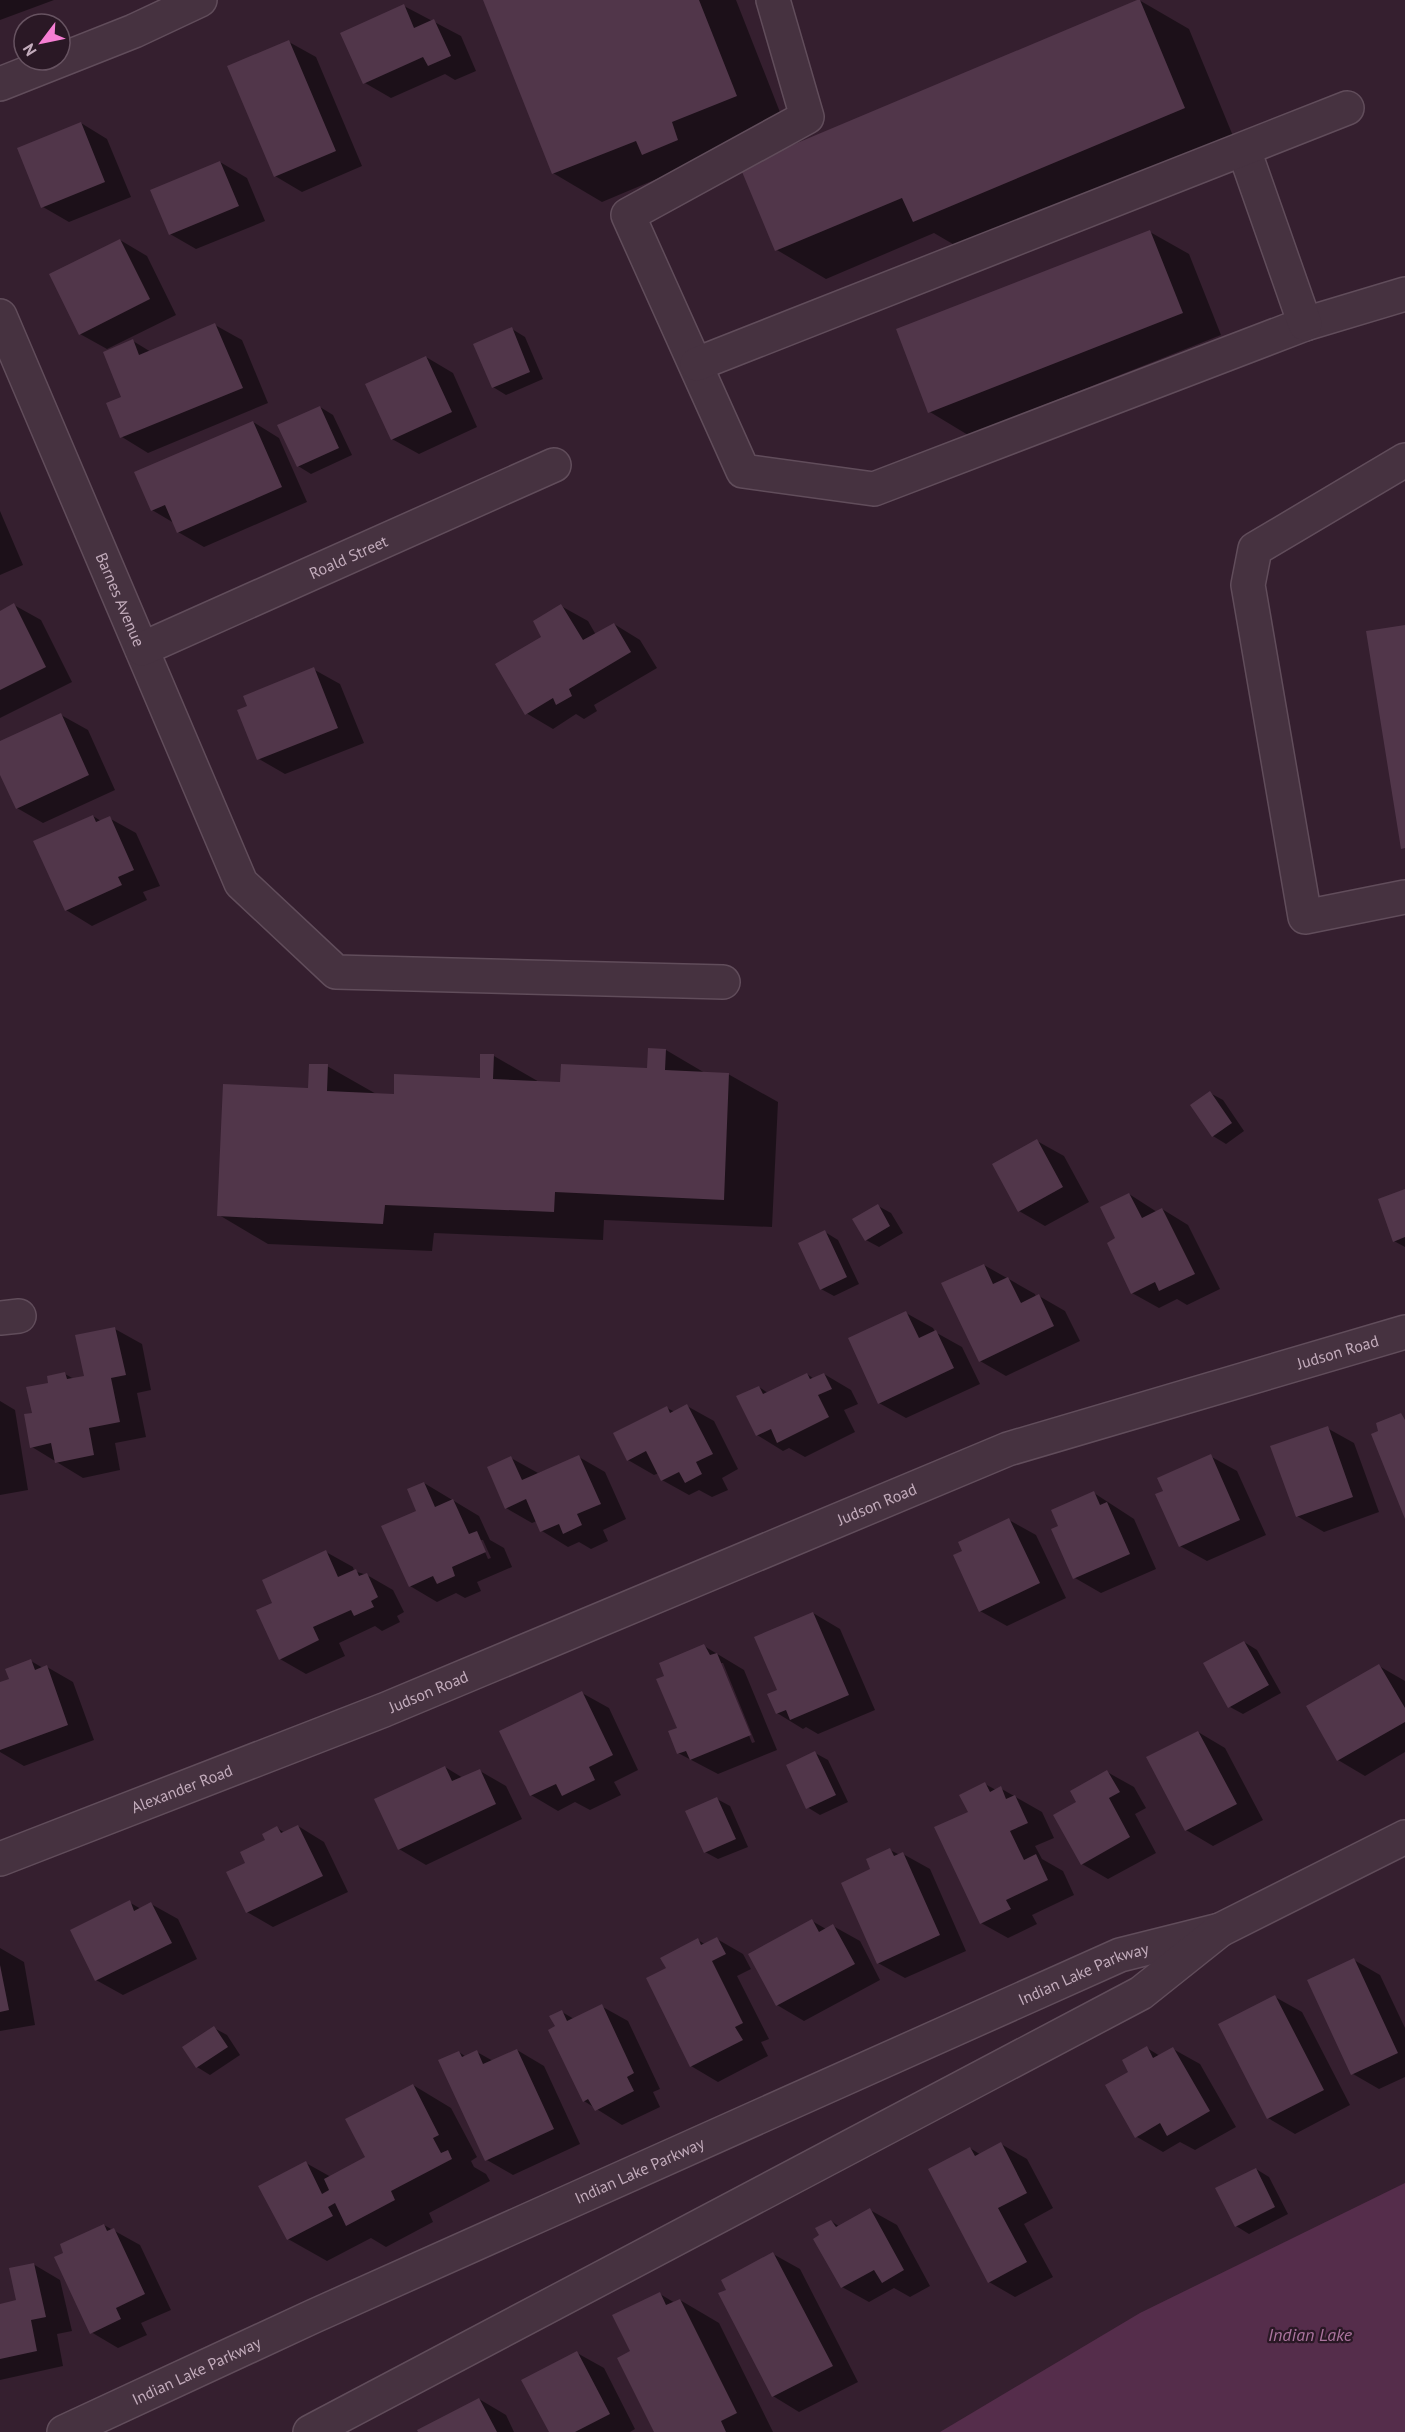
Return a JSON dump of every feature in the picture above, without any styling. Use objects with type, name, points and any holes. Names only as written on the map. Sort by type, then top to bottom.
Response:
[{"type":"street","points":[[0,84],[134,31],[200,0]]},
{"type":"street","points":[[773,0],[807,117],[628,215],[697,364],[743,471],[874,489],[1305,324],[1405,294]]},
{"type":"street","points":[[697,364],[1347,108]]},
{"type":"street","points":[[1244,150],[1305,324]]},
{"type":"street","name":"Barnes Avenue","points":[[0,316],[241,883],[336,972],[723,982]]},
{"type":"street","points":[[1405,460],[1255,549],[1248,585],[1305,917],[1405,897]]},
{"type":"street","name":"Roald Street","points":[[142,649],[554,465]]},
{"type":"street","name":"Judson Road","points":[[364,1718],[1008,1449],[1405,1332]]},
{"type":"street","name":"Alexander Road","points":[[0,1859],[364,1718]]},
{"type":"street","name":"Indian Lake Parkway","points":[[310,2432],[1141,1993],[1220,1930],[1405,1837]]},
{"type":"street","name":"Indian Lake Parkway","points":[[64,2432],[325,2311],[1120,1955],[1220,1930]]},
{"type":"water","name":"Indian Lake","points":[[1405,2183],[1405,2432],[940,2432],[1140,2313]]},
{"type":"building","points":[[483,0],[699,0],[737,96],[672,122],[678,140],[642,155],[636,141],[552,174]]},
{"type":"building","points":[[1140,0],[1185,108],[913,222],[902,198],[775,251],[740,167]]},
{"type":"building","points":[[404,4],[414,28],[434,19],[451,56],[428,66],[423,57],[363,84],[340,33]]},
{"type":"building","points":[[289,40],[336,151],[274,177],[227,66]]},
{"type":"building","points":[[81,122],[105,182],[41,208],[17,148]]},
{"type":"building","points":[[220,161],[239,206],[169,235],[150,190]]},
{"type":"building","points":[[1150,230],[1183,313],[928,413],[896,329]]},
{"type":"building","points":[[120,239],[150,299],[79,335],[49,274]]},
{"type":"building","points":[[215,323],[243,388],[120,438],[106,403],[121,397],[103,352],[133,339],[139,355]]},
{"type":"building","points":[[512,327],[530,372],[492,388],[473,344]]},
{"type":"building","points":[[426,356],[452,412],[391,440],[365,384]]},
{"type":"building","points":[[320,406],[339,448],[297,467],[277,425]]},
{"type":"building","points":[[253,421],[282,487],[177,533],[165,505],[151,511],[134,472]]},
{"type":"building","points":[[14,603],[46,667],[0,690],[0,611]]},
{"type":"building","points":[[561,604],[583,640],[614,623],[631,652],[569,689],[572,696],[556,705],[553,698],[525,715],[495,664],[541,637],[533,621]]},
{"type":"building","points":[[1405,625],[1405,848],[1401,849],[1366,631]]},
{"type":"building","points":[[314,667],[338,728],[257,760],[237,710],[247,706],[243,696]]},
{"type":"building","points":[[61,713],[89,775],[16,809],[0,775],[0,741]]},
{"type":"building","points":[[93,815],[96,822],[110,816],[134,870],[118,877],[122,885],[65,911],[33,841]]},
{"type":"building","points":[[648,1048],[666,1049],[665,1070],[729,1073],[724,1200],[555,1192],[554,1212],[385,1205],[383,1224],[217,1216],[223,1084],[308,1088],[309,1064],[328,1064],[327,1091],[394,1094],[394,1074],[480,1078],[480,1054],[494,1054],[493,1079],[560,1082],[561,1064],[647,1068]]},
{"type":"building","points":[[1210,1091],[1232,1123],[1212,1137],[1190,1105]]},
{"type":"building","points":[[1037,1139],[1063,1187],[1018,1212],[992,1164]]},
{"type":"building","points":[[1405,1189],[1405,1237],[1393,1242],[1378,1199]]},
{"type":"building","points":[[1129,1193],[1142,1218],[1162,1208],[1195,1274],[1159,1291],[1155,1282],[1131,1294],[1107,1243],[1115,1238],[1100,1207]]},
{"type":"building","points":[[878,1204],[890,1226],[865,1241],[852,1219]]},
{"type":"building","points":[[825,1230],[847,1277],[820,1290],[798,1243]]},
{"type":"building","points":[[984,1264],[993,1284],[1008,1277],[1021,1303],[1039,1294],[1054,1326],[979,1362],[941,1283]]},
{"type":"building","points":[[906,1311],[919,1338],[936,1330],[954,1368],[878,1404],[848,1338]]},
{"type":"building","points":[[115,1327],[126,1375],[111,1378],[120,1422],[89,1428],[94,1455],[55,1463],[51,1443],[30,1448],[24,1414],[32,1413],[26,1387],[48,1383],[47,1376],[65,1372],[67,1379],[84,1376],[75,1335]]},
{"type":"building","points":[[807,1373],[810,1379],[824,1373],[832,1389],[818,1395],[829,1417],[777,1443],[771,1429],[756,1436],[736,1396],[759,1386],[763,1394]]},
{"type":"building","points":[[687,1404],[713,1454],[696,1462],[702,1474],[685,1483],[679,1472],[661,1481],[646,1451],[627,1461],[613,1433],[667,1406],[670,1413]]},
{"type":"building","points":[[1401,1413],[1405,1420],[1405,1519],[1371,1434],[1378,1431],[1376,1423]]},
{"type":"building","points":[[1328,1426],[1353,1497],[1296,1517],[1270,1446]]},
{"type":"building","points":[[1211,1454],[1240,1520],[1179,1547],[1155,1494],[1163,1491],[1157,1478]]},
{"type":"building","points":[[579,1455],[601,1504],[577,1514],[582,1525],[563,1534],[559,1524],[540,1532],[526,1499],[505,1509],[487,1467],[511,1456],[522,1480]]},
{"type":"building","points":[[424,1482],[435,1507],[453,1499],[469,1534],[477,1531],[486,1552],[452,1567],[455,1576],[437,1584],[433,1576],[409,1587],[381,1526],[416,1511],[407,1489]]},
{"type":"building","points":[[1094,1491],[1100,1505],[1107,1502],[1130,1554],[1073,1579],[1051,1529],[1058,1526],[1051,1510]]},
{"type":"building","points":[[1009,1518],[1040,1583],[979,1612],[953,1555],[962,1551],[958,1542]]},
{"type":"building","points":[[326,1550],[338,1577],[356,1569],[359,1576],[367,1573],[378,1597],[371,1601],[374,1607],[354,1616],[351,1610],[313,1627],[319,1640],[279,1660],[256,1610],[272,1603],[262,1580]]},
{"type":"building","points":[[813,1612],[849,1695],[790,1720],[786,1710],[776,1714],[767,1694],[777,1690],[754,1637]]},
{"type":"building","points":[[1244,1641],[1269,1685],[1228,1708],[1203,1663]]},
{"type":"building","points":[[704,1644],[710,1655],[717,1653],[751,1735],[690,1760],[686,1751],[677,1754],[668,1731],[677,1728],[656,1679],[664,1676],[659,1663]]},
{"type":"building","points":[[31,1659],[35,1670],[47,1665],[68,1725],[0,1750],[0,1682],[9,1679],[5,1669]]},
{"type":"building","points":[[1379,1664],[1405,1708],[1405,1722],[1337,1761],[1306,1706]]},
{"type":"building","points":[[582,1691],[613,1755],[589,1767],[595,1780],[562,1796],[556,1784],[530,1796],[499,1731]]},
{"type":"building","points":[[1198,1731],[1237,1804],[1185,1831],[1146,1757]]},
{"type":"building","points":[[815,1751],[836,1795],[806,1809],[786,1765]]},
{"type":"building","points":[[445,1766],[452,1781],[480,1769],[496,1804],[398,1850],[374,1799]]},
{"type":"building","points":[[1107,1770],[1120,1792],[1109,1798],[1130,1837],[1081,1865],[1053,1815],[1076,1802],[1070,1791]]},
{"type":"building","points":[[985,1782],[990,1792],[1001,1786],[1006,1799],[1015,1795],[1028,1823],[1010,1831],[1024,1860],[1036,1854],[1048,1880],[1006,1900],[1011,1909],[980,1924],[934,1827],[968,1812],[959,1795]]},
{"type":"building","points":[[717,1797],[736,1839],[704,1853],[685,1811]]},
{"type":"building","points":[[298,1825],[323,1876],[246,1913],[226,1872],[245,1863],[240,1852],[265,1840],[262,1834],[277,1826],[281,1833]]},
{"type":"building","points":[[890,1848],[894,1856],[903,1852],[940,1935],[877,1964],[841,1883],[870,1869],[866,1859]]},
{"type":"building","points":[[130,1900],[134,1911],[151,1902],[172,1943],[95,1981],[70,1930]]},
{"type":"building","points":[[812,1919],[819,1932],[833,1924],[855,1964],[776,2006],[748,1954]]},
{"type":"building","points":[[717,1937],[726,1954],[712,1961],[743,2023],[735,2027],[743,2040],[690,2067],[646,1978],[666,1968],[660,1958],[698,1938],[701,1945]]},
{"type":"building","points":[[1354,1958],[1398,2053],[1351,2075],[1307,1980]]},
{"type":"building","points":[[0,1965],[9,2010],[0,2012]]},
{"type":"building","points":[[1275,1995],[1324,2090],[1267,2119],[1218,2024]]},
{"type":"building","points":[[602,2004],[634,2073],[627,2077],[634,2091],[595,2111],[588,2099],[583,2102],[548,2030],[555,2026],[549,2016],[562,2010],[567,2021]]},
{"type":"building","points":[[214,2026],[228,2047],[196,2068],[182,2047]]},
{"type":"building","points":[[1147,2046],[1153,2058],[1173,2047],[1210,2111],[1167,2136],[1160,2123],[1135,2138],[1105,2085],[1128,2072],[1122,2060]]},
{"type":"building","points":[[517,2049],[554,2129],[485,2161],[438,2060],[459,2051],[462,2057],[477,2050],[483,2064]]},
{"type":"building","points":[[413,2084],[439,2135],[433,2138],[441,2153],[448,2150],[452,2159],[391,2191],[395,2200],[346,2226],[335,2203],[328,2207],[333,2216],[287,2240],[258,2186],[306,2161],[322,2194],[329,2190],[324,2179],[365,2157],[345,2119]]},
{"type":"building","points":[[1001,2142],[1027,2193],[998,2208],[1027,2262],[988,2283],[928,2169],[970,2147],[975,2156]]},
{"type":"building","points":[[1256,2168],[1275,2207],[1235,2227],[1215,2188]]},
{"type":"building","points":[[870,2208],[904,2270],[882,2283],[874,2270],[841,2288],[813,2239],[819,2235],[815,2228],[831,2220],[836,2227]]},
{"type":"building","points":[[104,2224],[107,2231],[114,2228],[145,2294],[116,2308],[121,2319],[90,2334],[54,2257],[63,2253],[60,2244]]},
{"type":"building","points":[[773,2252],[833,2366],[772,2397],[718,2293],[726,2290],[721,2280]]},
{"type":"building","points":[[34,2263],[46,2317],[31,2320],[37,2351],[0,2359],[0,2304],[16,2300],[9,2268]]},
{"type":"building","points":[[660,2292],[666,2305],[680,2299],[737,2413],[721,2421],[726,2432],[654,2432],[617,2358],[630,2351],[612,2315]]},
{"type":"building","points":[[577,2351],[610,2414],[575,2432],[549,2432],[521,2380]]},
{"type":"building","points":[[479,2398],[497,2432],[418,2432],[417,2430]]}]
